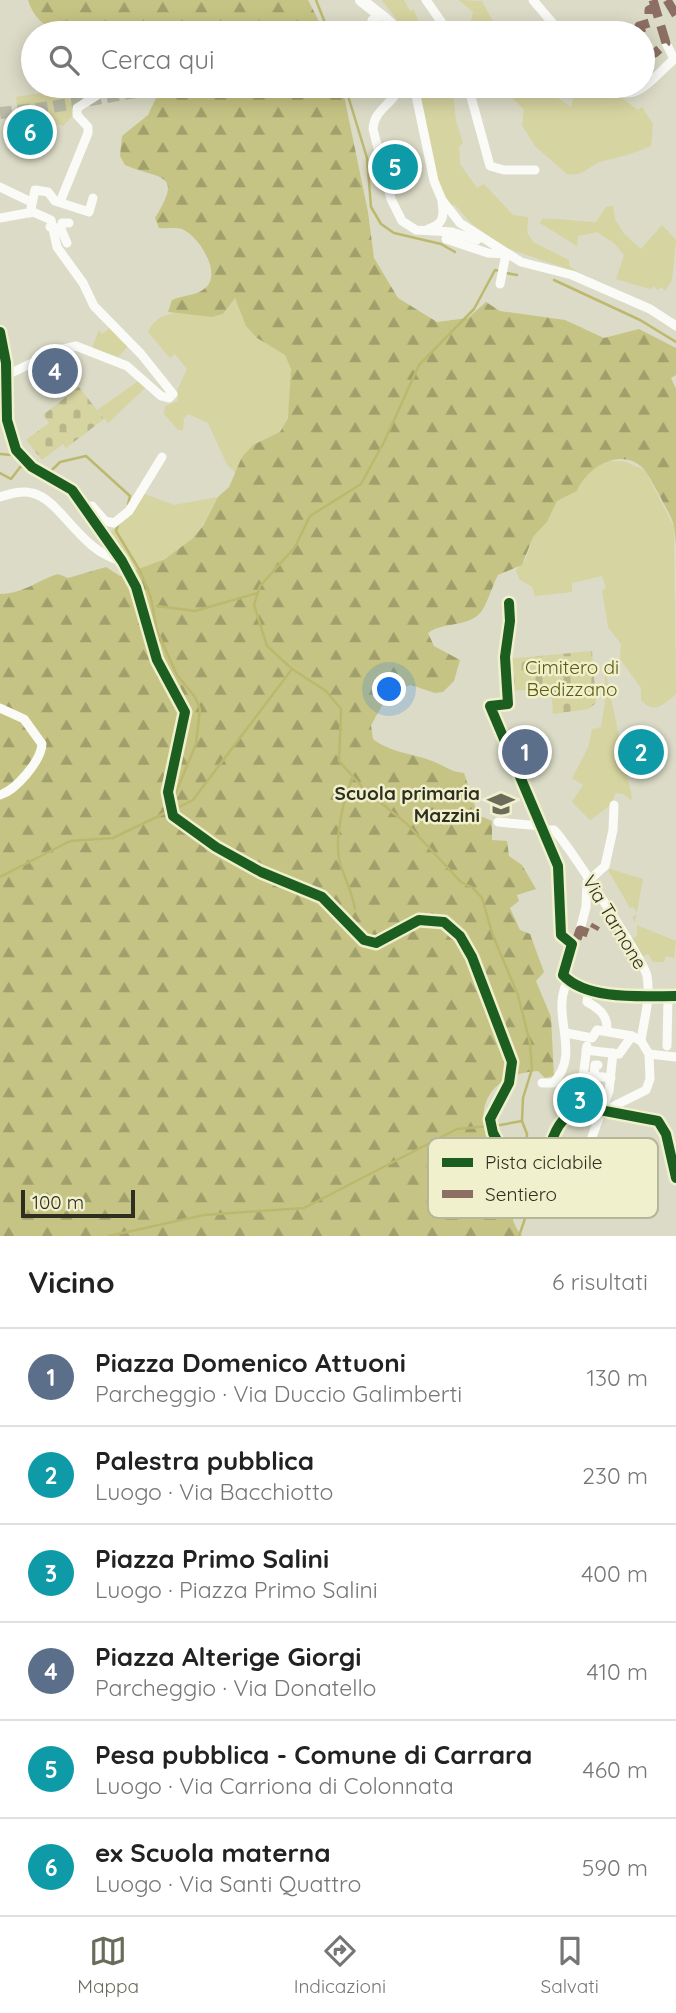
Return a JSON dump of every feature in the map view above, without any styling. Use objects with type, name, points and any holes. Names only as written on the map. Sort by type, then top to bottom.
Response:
[{"type":"main road","points":[[364,2],[373,21]]},
{"type":"street","points":[[426,0],[441,21]]},
{"type":"street","points":[[533,0],[551,21]]},
{"type":"street","points":[[655,77],[675,59],[667,40]]},
{"type":"street","points":[[60,202],[88,133],[88,127],[77,115],[77,108],[93,98]]},
{"type":"street","points":[[393,98],[376,116],[374,136],[397,215],[410,227],[423,231],[452,232],[494,245]]},
{"type":"street","points":[[417,98],[434,181],[444,212],[440,224],[423,231]]},
{"type":"street","points":[[471,98],[489,166],[503,170],[535,170]]},
{"type":"street","points":[[0,187],[31,202]]},
{"type":"street","points":[[30,213],[35,190],[48,192],[55,201],[89,212],[93,198]]},
{"type":"street","points":[[442,200],[460,223],[506,254],[521,262],[572,275],[650,309],[676,326]]},
{"type":"street","points":[[0,218],[30,213],[47,216],[51,220],[50,227],[55,242],[94,306],[141,354],[173,394],[169,398],[162,396],[127,366],[76,346],[6,375]]},
{"type":"street","points":[[50,227],[65,226],[67,243]]},
{"type":"street","points":[[446,239],[488,253],[506,254]]},
{"type":"street","points":[[500,284],[506,254]]},
{"type":"street","points":[[0,332],[6,375],[4,418],[22,459],[63,482],[84,502],[96,509],[109,524],[129,511],[162,457]]},
{"type":"street","points":[[0,497],[25,492],[41,496],[98,553],[122,561]]},
{"type":"street","points":[[84,502],[136,587],[157,660],[185,712],[167,792],[173,816],[227,854],[261,872],[322,897],[364,940],[376,943],[419,920],[444,922],[452,928],[472,957],[512,1070],[504,1095],[491,1119],[496,1138]]},
{"type":"street","points":[[509,603],[510,621],[505,657],[508,704],[490,705],[558,866],[561,935],[575,941]]},
{"type":"street","points":[[0,708],[24,719],[42,744],[38,757],[13,788],[0,795]]},
{"type":"street","points":[[614,805],[613,830],[605,866],[589,880],[575,941],[563,975],[589,988],[612,994],[647,998],[672,996],[672,1028],[667,1046]]},
{"type":"street","points":[[498,822],[542,828]]},
{"type":"street","name":"Via Tarnone","points":[[542,828],[554,830],[564,840],[647,975],[647,998],[638,1037]]},
{"type":"street","points":[[542,1083],[553,1083],[564,1069],[566,1032],[562,998],[565,987]]},
{"type":"street","points":[[579,1108],[586,1050],[607,1021],[597,1008],[587,1002],[589,988]]},
{"type":"street","points":[[566,1032],[638,1037]]},
{"type":"street","points":[[586,1050],[616,1053],[638,1037]]},
{"type":"street","points":[[603,1110],[646,1090],[650,1079],[649,1054],[638,1037]]},
{"type":"street","points":[[592,1138],[603,1110],[616,1053]]},
{"type":"street","points":[[649,1054],[676,1057]]},
{"type":"street","points":[[594,1076],[595,1065],[598,1065]]},
{"type":"street","points":[[583,1077],[611,1078]]},
{"type":"street","points":[[551,1138],[574,1110],[579,1108],[603,1110],[658,1122],[666,1134],[676,1178]]},
{"type":"green space","points":[[28,0],[308,0],[319,21],[40,21]]},
{"type":"green space","points":[[382,0],[404,0],[410,11],[414,10],[418,21],[396,19]]},
{"type":"green space","points":[[459,0],[482,1],[493,21],[471,21],[473,12]]},
{"type":"green space","points":[[16,97],[68,98],[74,114],[63,126],[18,113]]},
{"type":"green space","points":[[156,98],[344,98],[368,212],[374,258],[398,298],[437,322],[468,318],[486,302],[500,311],[565,320],[604,338],[639,329],[676,348],[676,375],[671,378],[676,389],[676,545],[672,519],[644,469],[625,459],[606,462],[597,467],[588,474],[577,491],[557,501],[547,522],[533,537],[522,565],[498,575],[485,605],[476,617],[428,633],[434,646],[460,660],[454,681],[443,692],[435,693],[411,685],[390,692],[371,725],[373,739],[380,744],[464,773],[478,815],[492,821],[492,840],[507,841],[509,856],[522,865],[536,889],[517,895],[519,901],[510,908],[520,930],[530,934],[544,972],[536,981],[551,1017],[554,1076],[545,1078],[538,1071],[525,1073],[513,1076],[494,1089],[484,1108],[487,1138],[428,1138],[428,1218],[512,1218],[522,1236],[0,1236],[0,594],[23,589],[58,574],[68,578],[106,567],[120,576],[165,559],[192,539],[203,526],[218,497],[229,487],[242,457],[253,445],[280,432],[288,418],[291,369],[285,355],[257,338],[246,326],[235,298],[223,314],[212,317],[168,312],[172,300],[201,291],[209,283],[211,275],[207,256],[189,233],[180,228],[159,228],[155,218],[167,192],[164,180],[125,165],[120,156],[122,136],[148,115]]},
{"type":"green space","points":[[420,98],[454,98],[456,121],[463,143],[459,147],[460,164],[477,188],[484,184],[513,215],[528,217],[527,232],[533,242],[569,260],[569,266],[579,273],[501,246],[472,224],[454,204],[451,207],[438,185]]},
{"type":"green space","points":[[512,98],[558,98],[571,107],[573,98],[622,98],[638,110],[642,107],[653,124],[651,146],[598,163],[578,174],[567,174],[535,146],[522,125],[524,110]]},
{"type":"green space","points":[[613,206],[615,219],[624,234],[641,249],[662,225],[676,240],[672,280],[665,291],[662,287],[657,290],[654,286],[650,289],[616,279],[624,255],[614,243],[597,232],[578,236],[577,246],[540,223],[542,219],[596,222],[606,207]]},
{"type":"green space","points":[[235,297],[250,330],[286,357],[292,383],[288,415],[281,430],[275,437],[247,452],[236,473],[227,465],[208,423],[188,414],[184,418],[183,430],[178,430],[164,414],[165,406],[178,401],[177,391],[187,369],[175,354],[170,358],[148,332],[155,322],[171,314],[223,314]]},
{"type":"green space","points":[[110,328],[128,346],[118,357],[92,348],[99,330],[102,334]]},
{"type":"green space","points":[[140,380],[147,386],[108,423],[97,410]]},
{"type":"green space","points":[[79,387],[104,419],[66,448],[63,444],[42,460],[26,440],[49,423],[43,415]]},
{"type":"green space","points":[[607,461],[623,461],[645,470],[674,527],[676,694],[655,707],[641,700],[641,688],[620,659],[621,644],[608,627],[602,590],[606,588],[602,576],[572,583],[572,592],[535,596],[532,587],[519,579],[516,570],[526,559],[533,537],[547,522],[557,501],[577,491],[589,473]]},
{"type":"green space","points":[[142,493],[174,505],[218,497],[202,526],[189,542],[162,560],[134,572],[109,533],[123,521]]},
{"type":"green space","name":"Cimitero di Bedizzano","points":[[592,651],[596,703],[588,709],[553,714],[551,687],[511,691],[507,659]]},
{"type":"green space","points":[[604,665],[632,798],[631,800],[623,794],[615,793],[612,804],[590,820],[572,802],[583,785],[572,778],[588,748],[592,729],[601,727],[606,695]]},
{"type":"green space","points":[[608,870],[643,879],[637,913],[633,907],[630,908]]},
{"type":"green space","points":[[637,925],[676,941],[674,958],[666,956],[664,962],[653,962],[648,954],[641,957],[630,940],[637,936]]},
{"type":"waterway","points":[[316,0],[324,21]]},
{"type":"waterway","points":[[349,98],[367,158],[371,207],[381,224],[394,233],[441,244],[455,252]]},
{"type":"waterway","points":[[500,271],[495,270],[474,309],[419,365],[385,440],[361,484],[310,516],[295,547],[260,586],[254,605],[267,646],[292,669],[326,691],[341,709],[339,761],[364,789],[407,824],[461,882],[473,888],[482,898],[493,936],[518,995],[530,1043],[532,1069],[523,1098],[522,1121],[527,1138]]},
{"type":"waterway","points":[[506,273],[517,275]]},
{"type":"waterway","points":[[554,280],[640,320],[676,342]]},
{"type":"waterway","points":[[0,454],[12,455]]},
{"type":"waterway","points":[[50,472],[60,462],[86,456],[130,496],[128,504]]},
{"type":"waterway","points":[[0,473],[11,479],[21,466],[29,469]]},
{"type":"waterway","points":[[118,525],[116,531],[140,571],[151,598],[157,631],[177,675],[195,697],[200,709],[196,744],[174,797],[178,807]]},
{"type":"waterway","points":[[157,606],[195,611],[258,593]]},
{"type":"waterway","points":[[177,808],[193,800],[292,669]]},
{"type":"waterway","points":[[353,778],[343,807],[338,854],[355,909]]},
{"type":"waterway","points":[[0,877],[70,841],[113,838],[171,810]]},
{"type":"waterway","points":[[495,1126],[522,1121]]},
{"type":"waterway","points":[[440,1138],[457,1129],[489,1126]]},
{"type":"waterway","points":[[109,1236],[204,1215],[304,1208],[428,1144]]},
{"type":"waterway","points":[[519,1236],[525,1218]]},
{"type":"tunnel","points":[[0,113],[102,98]]},
{"type":"marked path","points":[[653,0],[666,43],[655,53]]},
{"type":"marked path","points":[[667,0],[676,15]]},
{"type":"marked path","points":[[649,21],[649,10],[656,7]]},
{"type":"marked path","points":[[577,939],[580,930],[591,934],[596,925]]},
{"type":"cycle path","points":[[0,332],[6,363],[7,420],[16,450],[32,467],[72,490],[122,561],[136,587],[157,660],[185,712],[168,792],[173,816],[216,847],[261,872],[322,897],[364,940],[376,943],[419,920],[444,922],[460,936],[472,957],[512,1062],[509,1083],[490,1119],[496,1138]]},
{"type":"cycle path","points":[[509,603],[510,621],[505,657],[508,704],[490,706],[558,866],[561,935],[572,944],[563,975],[573,983],[601,993],[676,996]]},
{"type":"cycle path","points":[[553,1138],[566,1117],[584,1107],[658,1121],[666,1134],[676,1178]]},
{"type":"place","name":"ex Scuola materna","points":[[30,132]]},
{"type":"place","name":"Pesa pubblica - Comune di Carrara","points":[[395,167]]},
{"type":"place","name":"Piazza Alterige Giorgi","points":[[55,371]]},
{"type":"place","name":"Piazza Domenico Attuoni","points":[[525,752]]},
{"type":"place","name":"Palestra pubblica","points":[[641,752]]},
{"type":"place","name":"Scuola primaria Mazzini","points":[[501,804]]},
{"type":"place","name":"Piazza Primo Salini","points":[[580,1100]]}]
